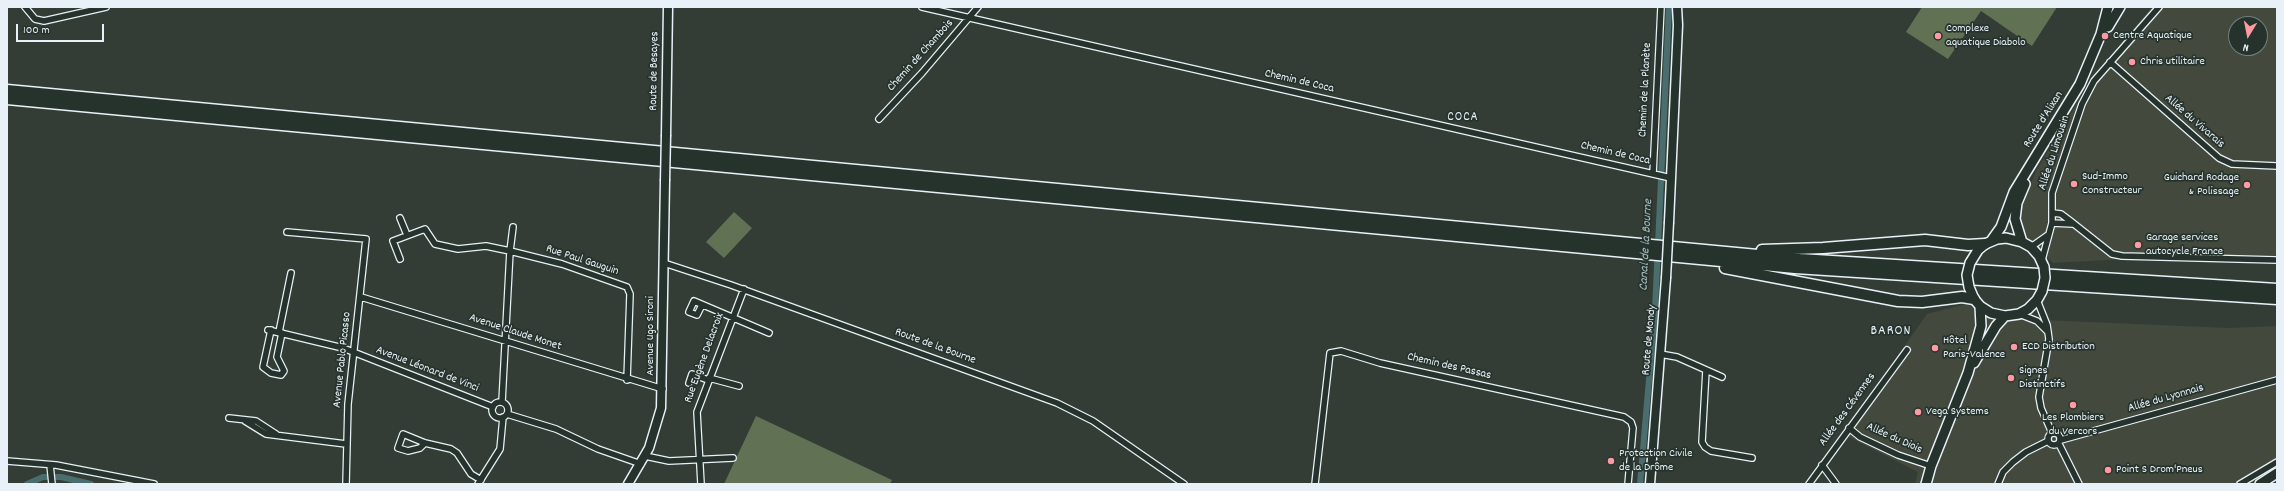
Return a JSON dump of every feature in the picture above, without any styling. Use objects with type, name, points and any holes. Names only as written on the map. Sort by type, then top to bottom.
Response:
[{"type":"highway","points":[[7,90],[1800,259],[2277,289]]},
{"type":"highway","points":[[7,99],[1795,268],[2277,299]]},
{"type":"highway","points":[[1705,250],[1817,249],[1925,240],[1968,245],[1988,243]]},
{"type":"highway","points":[[1643,254],[1740,270],[1898,301],[1922,302],[1962,297],[1977,302]]},
{"type":"main road","name":"Route d'Alixan","points":[[1988,243],[2001,227],[2014,192],[2080,84],[2101,34],[2108,7]]},
{"type":"main road","name":"Route d'Alixan","points":[[2022,242],[2014,219],[2022,189],[2078,98],[2111,20],[2120,7]]},
{"type":"main road","points":[[1926,484],[1931,466],[1968,373],[1982,326],[1977,302],[1969,287],[1967,274],[1970,263],[1978,250],[1988,243],[2006,238],[2022,242],[2031,247],[2043,264],[2045,278],[2042,291],[2037,300],[2019,314],[2005,316],[1992,313],[1977,302]]},
{"type":"main road","points":[[1968,373],[1996,326],[2005,316]]},
{"type":"main road","points":[[2260,484],[2277,474]]},
{"type":"street","points":[[25,7],[35,19],[44,21],[106,7]]},
{"type":"street","name":"Route de Besayes","points":[[665,181],[668,7]]},
{"type":"street","name":"Chemin de Coca","points":[[922,7],[1669,177]]},
{"type":"street","name":"Chemin de Chambois","points":[[879,119],[970,18],[978,7]]},
{"type":"street","name":"Chemin de la Planète","points":[[1656,175],[1661,7]]},
{"type":"street","name":"Route de Mondy","points":[[1650,484],[1666,278],[1677,7]]},
{"type":"street","name":"Allée du Limousin","points":[[2043,264],[2048,235],[2052,223],[2052,193],[2082,104],[2094,81],[2159,7]]},
{"type":"street","name":"Allée du Vivarais","points":[[2110,62],[2219,158],[2232,164],[2277,166]]},
{"type":"street","name":"Avenue Ugo Sironi","points":[[628,484],[645,456],[658,423],[663,389],[665,181]]},
{"type":"street","points":[[2052,213],[2061,214],[2112,254],[2122,256],[2277,260]]},
{"type":"street","points":[[400,218],[407,235]]},
{"type":"street","points":[[2052,223],[2074,224]]},
{"type":"street","points":[[502,402],[510,251],[513,227]]},
{"type":"street","points":[[400,259],[393,241],[425,229],[435,244],[458,249],[486,246],[510,251]]},
{"type":"street","name":"Avenue Pablo Picasso","points":[[287,232],[366,239],[361,297],[353,354],[346,444],[346,484]]},
{"type":"street","points":[[2031,247],[2048,235]]},
{"type":"street","name":"Rue Paul Gauguin","points":[[510,251],[562,264],[627,287],[630,294],[627,380]]},
{"type":"street","name":"Route de la Bourne","points":[[664,263],[744,289],[1057,402],[1093,421],[1184,484]]},
{"type":"street","points":[[280,332],[291,273]]},
{"type":"street","name":"Rue Eugène Delacroix","points":[[701,484],[697,412],[744,289]]},
{"type":"street","name":"Avenue Claude Monet","points":[[361,297],[627,380],[663,389]]},
{"type":"street","points":[[2037,300],[2046,320],[2049,346],[2041,377],[2039,397],[2041,408],[2052,433]]},
{"type":"street","points":[[702,305],[697,315],[689,312],[694,301],[769,333]]},
{"type":"street","points":[[2019,314],[2036,321],[2048,332]]},
{"type":"street","name":"Avenue Léonard de Vinci","points":[[280,332],[277,357],[284,371],[282,375],[271,373],[263,367],[269,330],[280,332],[343,348],[353,354],[493,407]]},
{"type":"street","name":"Allée des Cévennes","points":[[1809,484],[1907,350]]},
{"type":"street","name":"Chemin des Passas","points":[[1314,484],[1330,353],[1341,351],[1380,362],[1624,417],[1631,422],[1633,428],[1628,484]]},
{"type":"street","points":[[1660,354],[1677,357],[1722,377]]},
{"type":"street","points":[[1706,370],[1702,442],[1704,447],[1711,450],[1752,458]]},
{"type":"street","points":[[689,383],[692,374],[740,386]]},
{"type":"street","name":"Allée du Lyonnais","points":[[2060,442],[2277,380]]},
{"type":"street","points":[[426,443],[451,449],[457,453],[471,474],[479,482],[500,449],[505,415],[507,406],[502,402],[496,403],[493,407],[494,415],[505,415],[556,429],[598,448],[641,464]]},
{"type":"street","points":[[229,418],[256,421],[276,434],[346,444]]},
{"type":"street","name":"Allée du Diois","points":[[1849,428],[1860,437],[1898,455],[1931,466]]},
{"type":"street","points":[[1998,484],[2004,472],[2013,462],[2026,452],[2048,441],[2048,437],[2052,433]]},
{"type":"street","points":[[2052,433],[2059,434],[2060,442],[2079,484]]},
{"type":"street","points":[[2048,441],[2052,445],[2060,442]]},
{"type":"street","points":[[645,456],[669,461],[700,461],[733,458]]},
{"type":"street","points":[[7,461],[154,484]]},
{"type":"street","points":[[2240,484],[2277,462]]},
{"type":"street","points":[[1822,465],[1836,484]]},
{"type":"street","points":[[50,467],[52,484]]},
{"type":"shaded area","points":[[2152,7],[2277,7],[2277,255],[2197,255],[2053,263],[2021,232],[2019,213],[2036,171],[2091,80]]},
{"type":"shaded area","points":[[1966,304],[2005,321],[2020,319],[2228,328],[2277,326],[2277,463],[2241,484],[1915,484],[1918,472],[1843,434],[1927,314]]},
{"type":"green space","name":"Complexe aquatique Diabolo","points":[[1922,7],[2057,7],[2032,46],[1981,11],[1948,59],[1906,32]]},
{"type":"green space","points":[[734,212],[752,228],[724,258],[706,242]]},
{"type":"green space","points":[[756,416],[892,480],[890,484],[724,484]]},
{"type":"waterway","name":"Canal de la Bourne","points":[[1640,484],[1655,310],[1669,7]]},
{"type":"waterway","name":"Canal de la Bourne","points":[[27,484],[43,477],[61,477],[91,484]]},
{"type":"place","name":"Complexe aquatique Diabolo","points":[[1938,36]]},
{"type":"place","name":"Centre Aquatique","points":[[2105,36]]},
{"type":"place","name":"Chris utilitaire","points":[[2132,62]]},
{"type":"place","name":"Sud-Immo Constructeur","points":[[2074,184]]},
{"type":"place","name":"Guichard Rodage & Polissage","points":[[2247,185]]},
{"type":"place","name":"Garage services autocycle France","points":[[2138,245]]},
{"type":"place","name":"ECD Distribution","points":[[2014,347]]},
{"type":"place","name":"Hôtel Paris-Valence","points":[[1935,348]]},
{"type":"place","name":"Signes Distinctifs","points":[[2011,378]]},
{"type":"place","name":"Les Plombiers du Vercors","points":[[2073,405]]},
{"type":"place","name":"Vega Systems","points":[[1918,412]]},
{"type":"place","name":"Protection Civile de la Drôme","points":[[1611,461]]},
{"type":"place","name":"Point S Drom'Pneus","points":[[2108,470]]},
{"type":"district","name":"COCA","points":[[1463,118]]},
{"type":"district","name":"BARON","points":[[1891,332]]}]
